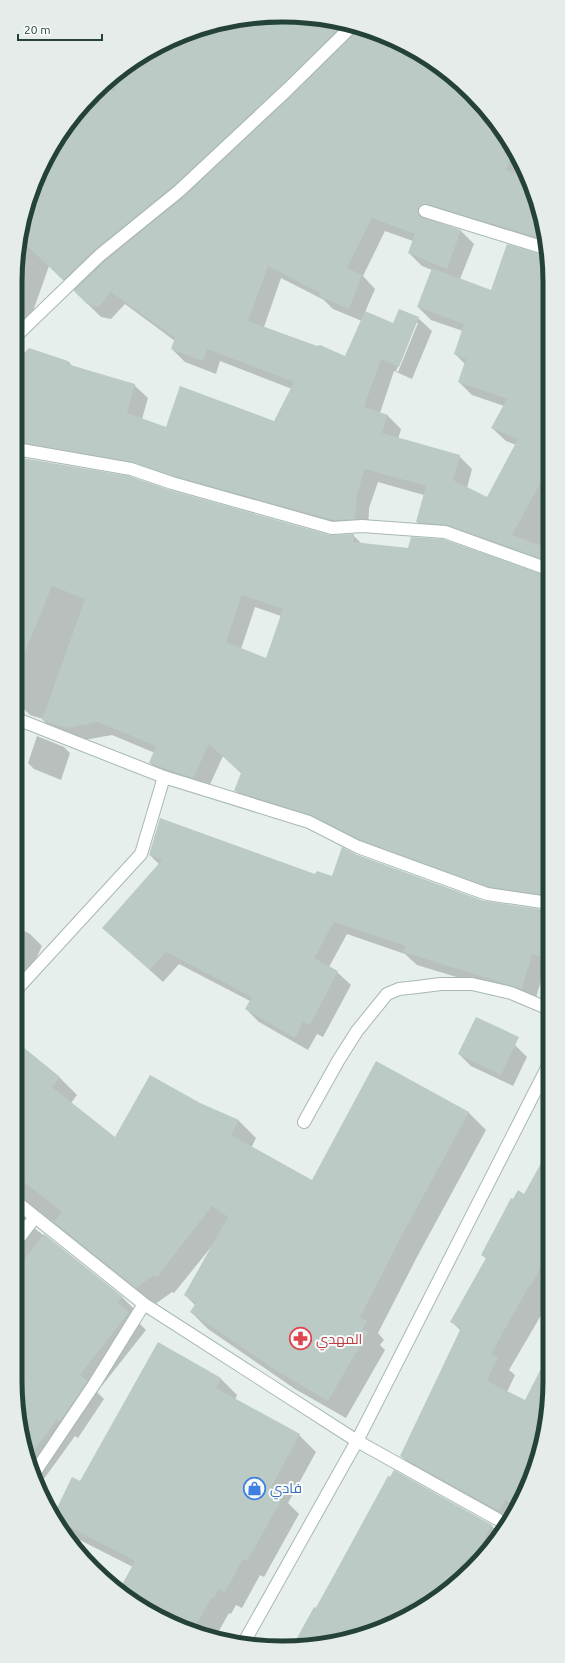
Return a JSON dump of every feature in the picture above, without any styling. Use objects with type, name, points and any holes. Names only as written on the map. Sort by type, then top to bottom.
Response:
[{"type":"street","points":[[22,330],[99,256],[179,191],[288,89],[348,30]]},
{"type":"street","points":[[426,210],[541,247]]},
{"type":"street","points":[[22,450],[131,469],[172,483],[332,528],[362,526],[445,532],[543,567]]},
{"type":"street","points":[[22,721],[164,777],[309,822],[358,847],[488,894],[543,902]]},
{"type":"street","points":[[22,984],[141,854],[164,777]]},
{"type":"street","points":[[304,1122],[338,1061],[357,1031],[386,994],[399,989],[441,984],[472,984],[511,993],[543,1006]]},
{"type":"street","points":[[246,1639],[357,1441],[543,1076]]},
{"type":"street","points":[[22,1206],[144,1304],[357,1441],[497,1519]]},
{"type":"street","points":[[22,1234],[35,1217]]},
{"type":"street","points":[[38,1468],[90,1390],[144,1304]]},
{"type":"building","points":[[282,22],[317,24],[339,28],[283,84],[174,185],[94,250],[63,280],[25,244],[31,215],[49,167],[66,138],[98,98],[108,89],[114,91],[117,82],[152,57],[183,42],[215,31],[248,24]]},
{"type":"building","points":[[355,33],[398,49],[413,57],[441,76],[467,98],[499,138],[507,151],[506,155],[511,157],[506,170],[519,175],[534,215],[539,238],[423,204],[418,209],[420,216],[461,230],[447,269],[408,253],[415,234],[372,218],[347,268],[362,275],[349,309],[319,296],[320,293],[268,266],[248,321],[317,346],[320,345],[345,356],[365,311],[393,323],[399,309],[419,317],[399,367],[381,359],[364,407],[388,415],[382,433],[460,455],[453,480],[487,497],[518,439],[491,428],[507,399],[458,382],[466,359],[454,354],[464,324],[417,307],[432,268],[491,290],[507,244],[541,254],[543,282],[543,478],[512,535],[543,546],[543,559],[448,525],[416,522],[426,486],[365,469],[357,494],[355,519],[333,520],[174,476],[132,462],[22,443],[22,355],[29,348],[68,361],[67,364],[135,384],[127,413],[166,427],[180,386],[274,421],[294,382],[207,349],[203,361],[171,349],[175,338],[111,292],[98,307],[87,304],[74,291],[104,262],[184,197]]},
{"type":"building","points":[[22,458],[129,476],[170,490],[330,535],[354,534],[353,542],[408,548],[411,537],[443,539],[543,574],[543,895],[489,887],[361,840],[311,815],[234,791],[241,773],[209,744],[193,778],[149,763],[156,746],[98,722],[66,728],[42,720],[85,599],[52,586],[22,660]],"holes":[[[242,595],[283,609],[266,658],[226,642]]]},
{"type":"building","points":[[160,818],[315,874],[317,871],[332,876],[342,847],[355,854],[484,901],[539,909],[538,912],[543,913],[543,957],[532,954],[522,989],[403,952],[406,946],[334,922],[314,958],[338,971],[310,1025],[303,1022],[295,1038],[245,1009],[252,997],[166,952],[150,970],[102,928],[162,860],[149,855]]},
{"type":"building","points":[[476,1017],[519,1037],[501,1075],[458,1054]]},
{"type":"building","points":[[22,1046],[60,1077],[52,1087],[115,1137],[150,1075],[200,1103],[239,1120],[231,1135],[312,1180],[376,1061],[469,1112],[401,1237],[360,1317],[367,1321],[363,1329],[368,1332],[328,1401],[277,1371],[190,1312],[196,1303],[184,1295],[228,1217],[212,1206],[157,1277],[154,1275],[136,1288],[54,1222],[62,1212],[22,1180]]},
{"type":"building","points":[[543,1160],[543,1263],[491,1354],[498,1357],[487,1381],[525,1400],[543,1365],[541,1415],[534,1448],[516,1496],[512,1503],[505,1500],[499,1511],[400,1456],[461,1328],[450,1322],[486,1258],[481,1255],[511,1198],[513,1199],[518,1190],[524,1194]]},
{"type":"building","points":[[44,1234],[123,1297],[117,1302],[129,1312],[80,1375],[88,1381],[60,1421],[57,1419],[32,1453],[24,1415],[22,1380],[22,1262]]},
{"type":"building","points":[[158,1342],[221,1378],[216,1388],[300,1434],[270,1489],[283,1497],[247,1561],[243,1559],[225,1592],[219,1589],[214,1598],[212,1597],[196,1626],[152,1606],[122,1585],[135,1561],[66,1525],[56,1509],[72,1477],[80,1481]]},
{"type":"building","points":[[394,1470],[492,1525],[475,1556],[467,1565],[441,1587],[413,1606],[398,1614],[350,1632],[317,1639],[296,1640],[314,1607],[316,1608],[388,1476],[390,1477]]},
{"type":"place","name":"المهدي","points":[[301,1339]]},
{"type":"place","name":"فادي","points":[[255,1488]]}]
